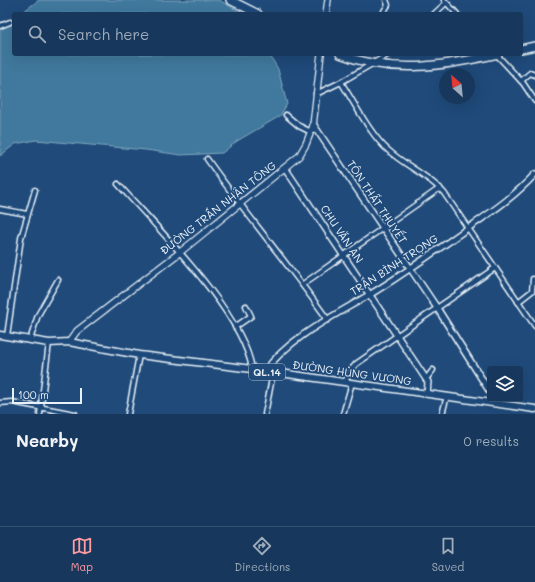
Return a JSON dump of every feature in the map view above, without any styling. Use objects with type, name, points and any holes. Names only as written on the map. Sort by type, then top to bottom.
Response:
[{"type":"highway","points":[[230,0],[254,12]]},
{"type":"highway","points":[[523,49],[535,46]]},
{"type":"highway","points":[[346,56],[372,64],[409,68],[486,56]]},
{"type":"main road","points":[[326,12],[328,0]]},
{"type":"main road","name":"ĐƯỜNG TRẦN NHÂN TÔNG","points":[[69,342],[77,331],[178,253],[298,156],[306,144],[313,124],[321,56]]},
{"type":"main road","name":"ĐƯỜNG HÙNG VƯƠNG","points":[[3,336],[49,343],[69,342],[139,355],[252,369],[264,372],[427,394],[487,401]]},
{"type":"main road","name":"ĐƯỜNG HÙNG VƯƠNG","points":[[496,402],[535,409]]},
{"type":"street","points":[[384,12],[388,5],[386,0]]},
{"type":"street","points":[[436,12],[445,1],[455,12]]},
{"type":"street","points":[[0,26],[10,22]]},
{"type":"street","points":[[316,94],[341,82],[385,56]]},
{"type":"street","points":[[499,56],[522,81],[535,101]]},
{"type":"street","points":[[522,81],[530,73],[535,75]]},
{"type":"street","points":[[341,82],[382,145],[402,162],[440,188],[535,326]]},
{"type":"street","points":[[286,115],[299,126],[311,132]]},
{"type":"street","name":"TÔN THẤT THUYẾT","points":[[313,124],[437,308],[487,387]]},
{"type":"street","points":[[207,159],[239,204],[303,284],[328,320]]},
{"type":"street","name":"CHU VĂN AN","points":[[285,168],[426,379]]},
{"type":"street","name":"TRẦN BÌNH TRỌNG","points":[[264,372],[284,349],[468,229],[507,200],[535,174]]},
{"type":"street","points":[[118,184],[214,295],[235,327],[250,356],[252,369]]},
{"type":"street","points":[[303,284],[440,188]]},
{"type":"street","points":[[3,336],[21,238],[35,190]]},
{"type":"street","points":[[0,209],[27,214]]},
{"type":"street","points":[[345,382],[354,366],[495,268]]},
{"type":"street","points":[[518,302],[532,291],[533,279]]},
{"type":"street","points":[[30,340],[38,316],[58,280]]},
{"type":"street","points":[[235,327],[251,316],[246,306]]},
{"type":"street","points":[[40,414],[49,343]]},
{"type":"street","points":[[128,414],[139,355]]},
{"type":"street","points":[[427,394],[428,386],[426,379],[433,370]]},
{"type":"street","points":[[265,414],[274,373]]},
{"type":"street","points":[[343,414],[352,383]]},
{"type":"street","points":[[442,414],[447,396]]},
{"type":"street","points":[[0,403],[12,402],[75,414]]},
{"type":"water","points":[[39,0],[219,0],[240,12],[23,12]]},
{"type":"water","points":[[12,20],[12,56],[270,56],[278,69],[287,104],[280,116],[237,141],[222,153],[181,155],[146,150],[36,140],[15,144],[0,156],[0,29]]}]
